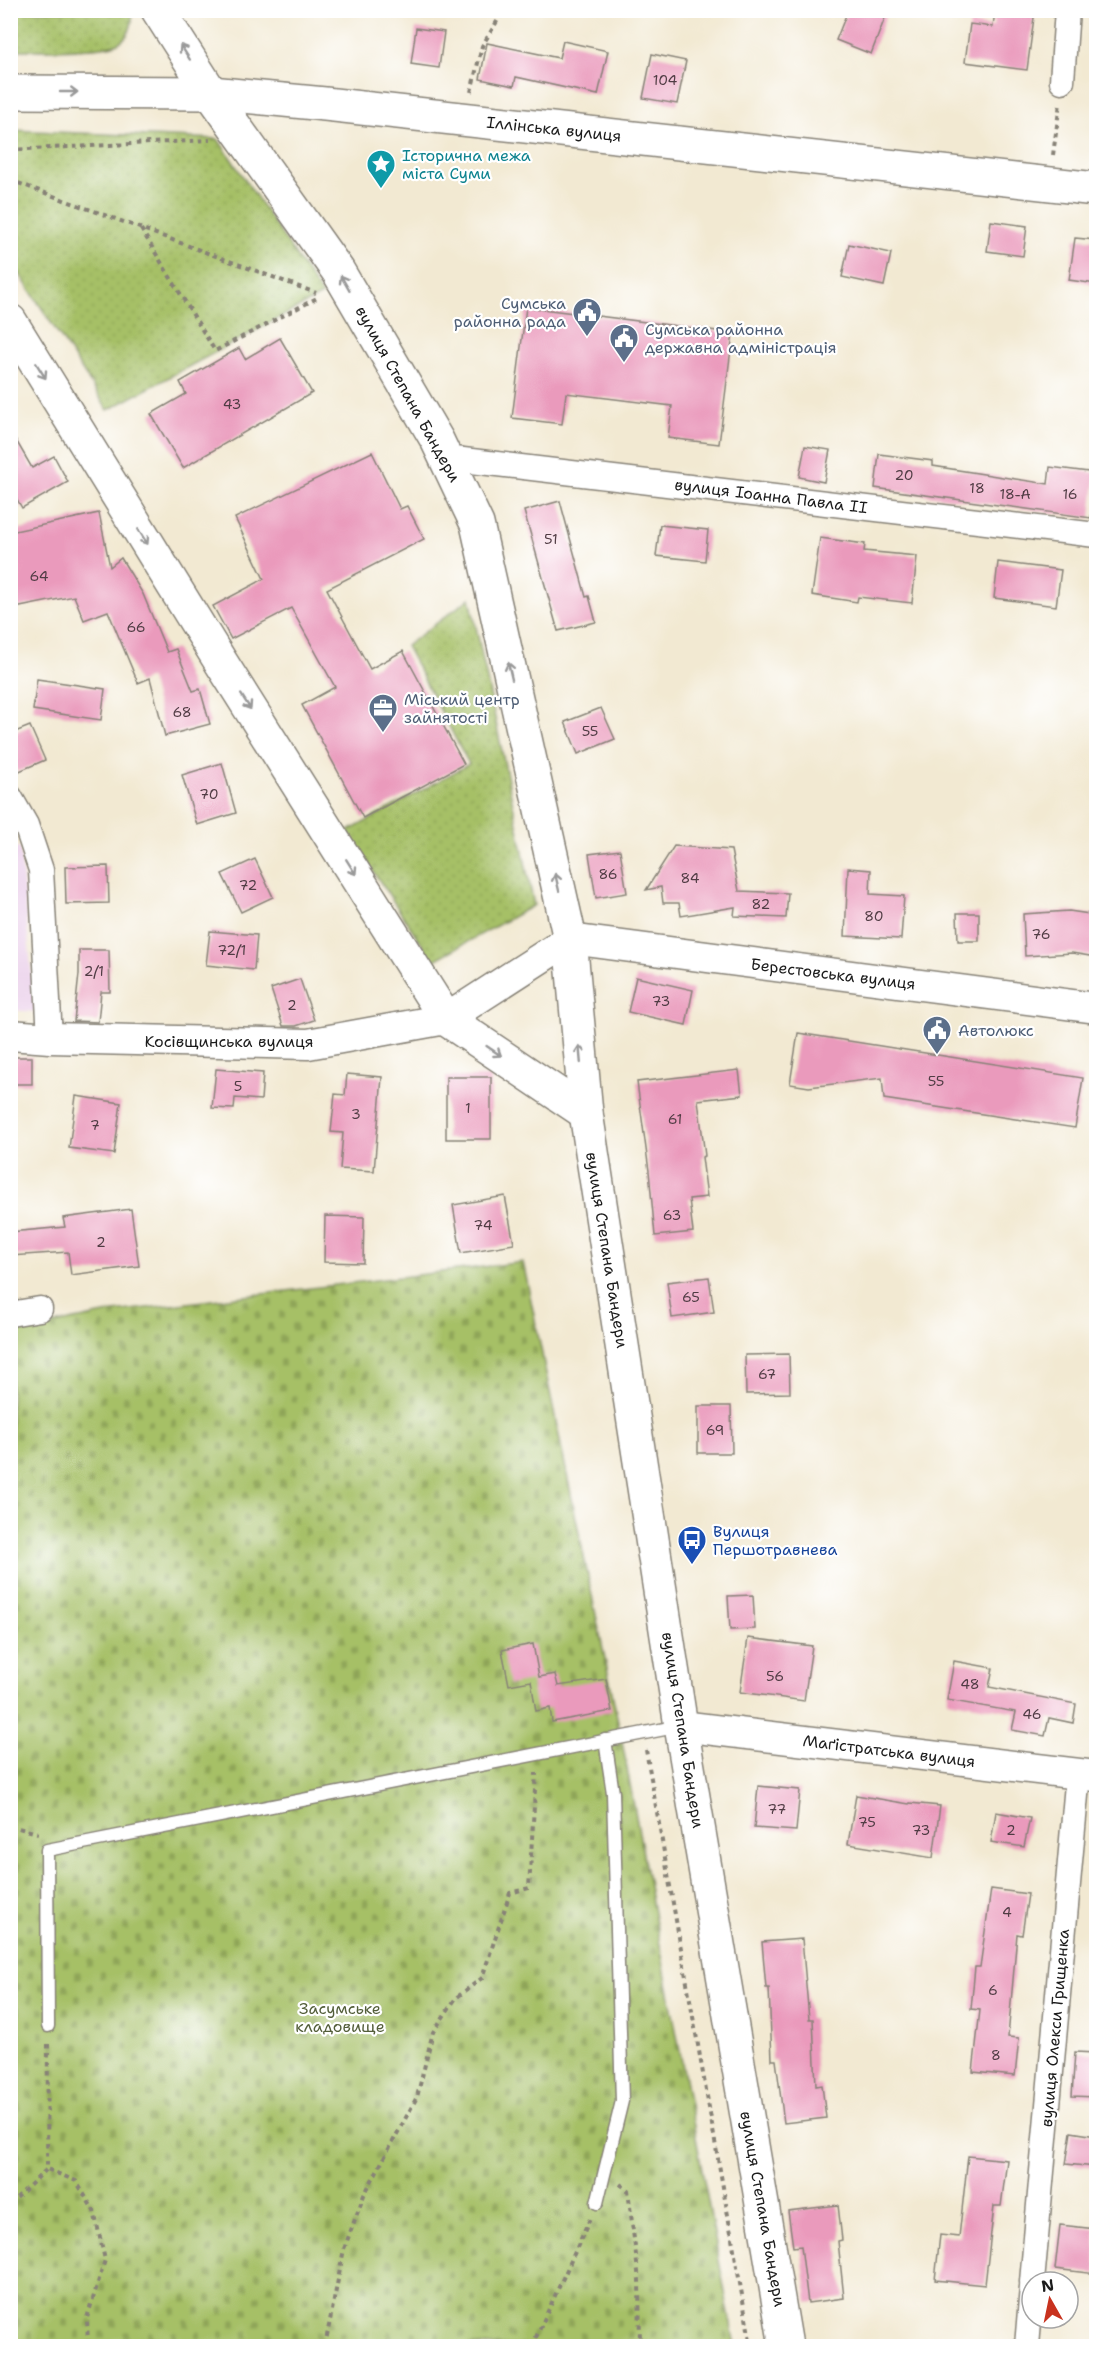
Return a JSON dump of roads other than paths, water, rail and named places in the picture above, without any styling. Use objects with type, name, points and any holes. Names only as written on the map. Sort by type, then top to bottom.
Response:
[{"type":"main road","name":"вулиця Степана Бандери","points":[[158,10],[211,93],[338,271],[446,458],[477,524],[570,939],[586,1113],[681,1726],[786,2346]]},
{"type":"main road","name":"Іллінська вулиця","points":[[10,92],[211,93],[1096,189]]},
{"type":"main road","points":[[10,321],[222,664],[446,1019],[586,1113]]},
{"type":"street","points":[[1062,81],[1067,10]]},
{"type":"street","name":"вулиця Іоанна Павла II","points":[[446,458],[1096,535]]},
{"type":"street","points":[[10,796],[18,823],[41,870],[50,1038]]},
{"type":"street","points":[[446,1019],[570,939]]},
{"type":"street","name":"Берестовська вулиця","points":[[570,939],[1096,1008]]},
{"type":"street","name":"Косівщинська вулиця","points":[[10,1035],[308,1044],[446,1019]]},
{"type":"street","points":[[10,1314],[40,1309]]},
{"type":"street","name":"Маґістратська вулиця","points":[[681,1726],[1087,1774]]},
{"type":"street","name":"вулиця Олекси Грищенка","points":[[1033,2270],[1087,1774]]},
{"type":"street","points":[[1027,2346],[1028,2330]]},
{"type":"lane","points":[[48,2026],[47,1850],[681,1726]]},
{"type":"lane","points":[[597,2203],[622,2101],[613,1793],[605,1740]]},
{"type":"place","name":"Історична межа міста Суми","points":[[381,190]]},
{"type":"place","name":"Сумська районна рада","points":[[587,338]]},
{"type":"place","name":"Сумська районна державна адміністрація","points":[[624,364]]},
{"type":"place","name":"Міський центр зайнятості","points":[[383,734]]},
{"type":"place","name":"Автолюкс","points":[[937,1056]]},
{"type":"place","name":"Вулиця Першотравнева","points":[[692,1566]]},
{"type":"park label","name":"Засумське кладовище","points":[[340,2017]]}]
